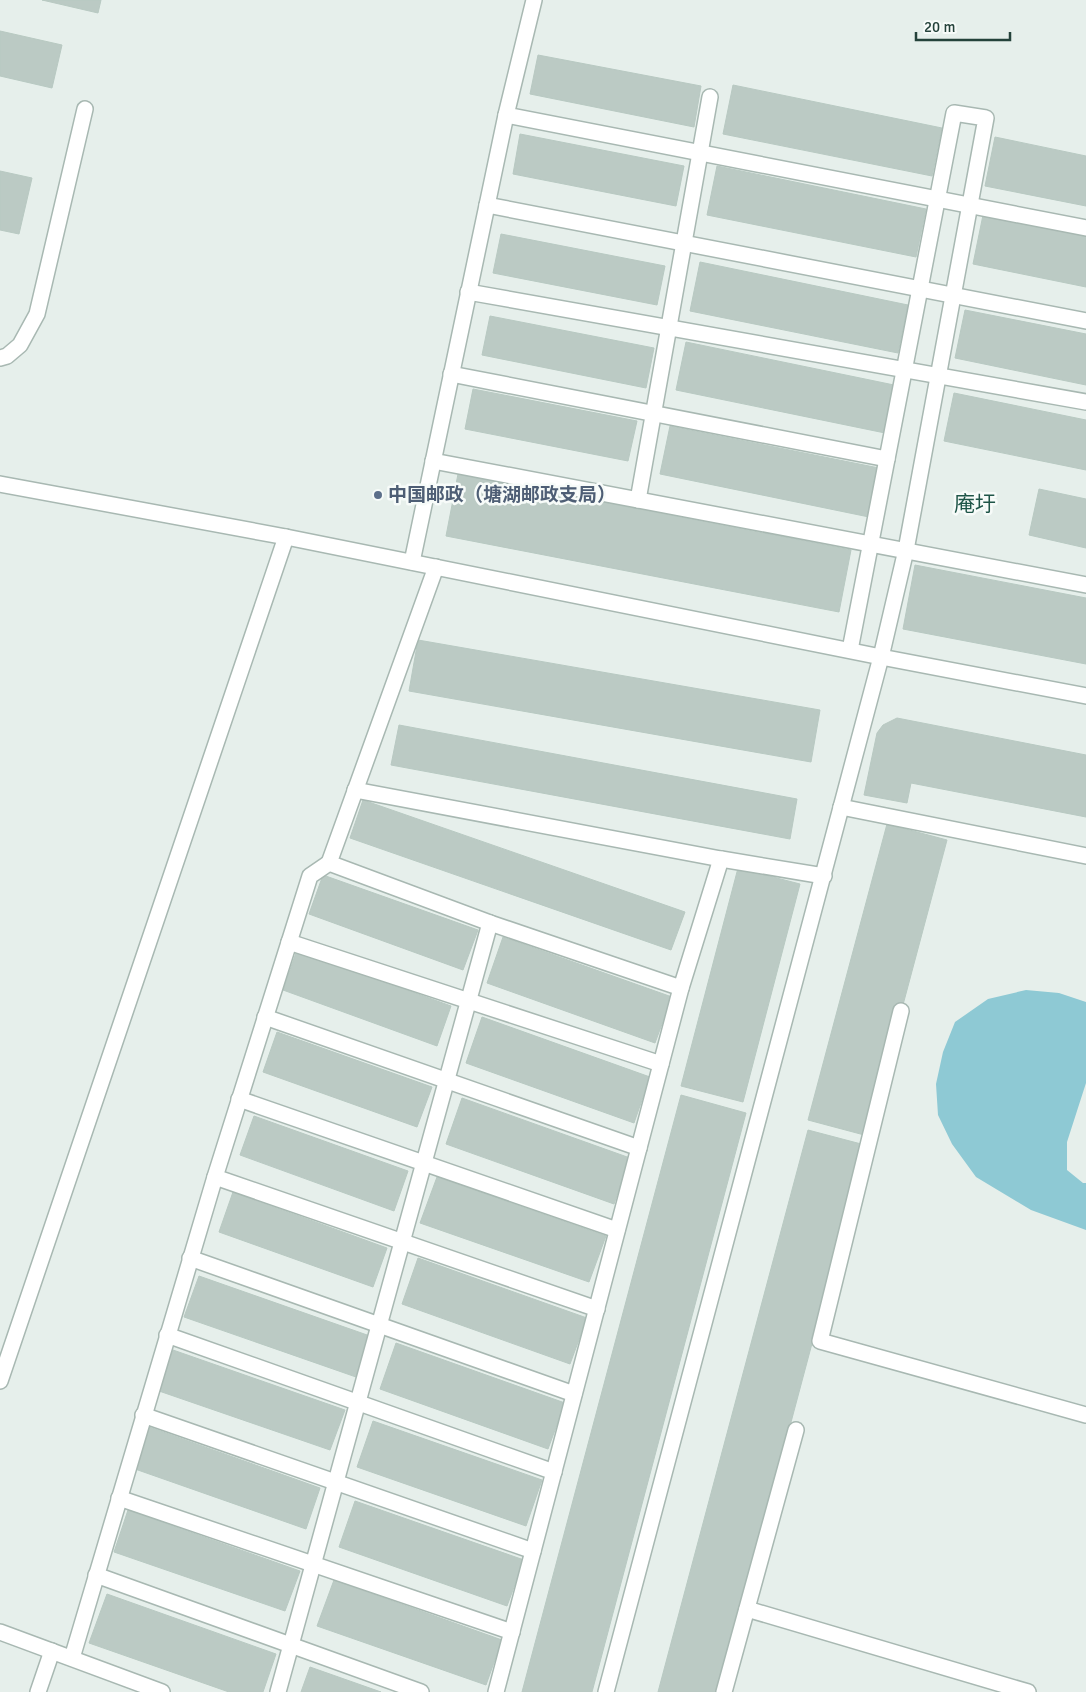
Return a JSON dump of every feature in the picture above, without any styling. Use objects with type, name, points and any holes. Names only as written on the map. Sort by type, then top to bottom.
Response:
[{"type":"street","points":[[412,562],[486,205],[534,0]]},
{"type":"street","points":[[638,500],[710,97]]},
{"type":"street","points":[[0,358],[7,356],[20,345],[37,314],[85,110]]},
{"type":"street","points":[[606,1692],[881,657],[906,550],[986,118],[954,113],[850,650]]},
{"type":"street","points":[[506,115],[1086,228]]},
{"type":"street","points":[[486,205],[1086,321]]},
{"type":"street","points":[[468,292],[1086,402]]},
{"type":"street","points":[[451,374],[887,459]]},
{"type":"street","points":[[433,461],[1086,585]]},
{"type":"street","points":[[0,484],[286,537],[881,657],[1086,696]]},
{"type":"street","points":[[0,1381],[286,537]]},
{"type":"street","points":[[72,1658],[190,1258],[310,876],[329,863],[436,567]]},
{"type":"street","points":[[355,790],[824,876]]},
{"type":"street","points":[[841,807],[1086,856]]},
{"type":"street","points":[[496,1692],[681,988],[720,858]]},
{"type":"street","points":[[329,863],[490,923],[681,988]]},
{"type":"street","points":[[278,1692],[490,923]]},
{"type":"street","points":[[289,942],[661,1064]]},
{"type":"street","points":[[902,1011],[820,1341],[1086,1415]]},
{"type":"street","points":[[265,1017],[639,1148]]},
{"type":"street","points":[[239,1099],[617,1230]]},
{"type":"street","points":[[215,1177],[597,1309]]},
{"type":"street","points":[[190,1258],[574,1394]]},
{"type":"street","points":[[167,1336],[554,1472]]},
{"type":"street","points":[[143,1415],[533,1551]]},
{"type":"street","points":[[724,1692],[796,1430]]},
{"type":"street","points":[[119,1498],[512,1632]]},
{"type":"street","points":[[96,1575],[421,1692]]},
{"type":"street","points":[[747,1609],[1028,1692]]},
{"type":"street","points":[[0,1632],[162,1692]]},
{"type":"street","points":[[38,1692],[52,1651]]},
{"type":"water","points":[[1026,990],[1059,993],[1086,1002],[1086,1083],[1067,1142],[1067,1170],[1083,1183],[1086,1183],[1086,1230],[1031,1210],[976,1177],[952,1144],[938,1115],[936,1084],[943,1052],[955,1022],[988,999]]},
{"type":"building","points":[[42,0],[101,0],[98,13]]},
{"type":"building","points":[[0,31],[62,45],[52,88],[0,76]]},
{"type":"building","points":[[538,55],[701,86],[694,127],[530,94]]},
{"type":"building","points":[[733,85],[942,128],[932,176],[723,134]]},
{"type":"building","points":[[520,134],[684,166],[676,206],[513,174]]},
{"type":"building","points":[[995,137],[1086,156],[1086,206],[985,186]]},
{"type":"building","points":[[717,166],[926,209],[916,257],[707,215]]},
{"type":"building","points":[[0,171],[32,178],[19,234],[0,230]]},
{"type":"building","points":[[983,215],[1086,236],[1086,287],[973,264]]},
{"type":"building","points":[[501,234],[665,266],[657,305],[493,273]]},
{"type":"building","points":[[700,262],[908,305],[898,353],[690,311]]},
{"type":"building","points":[[965,310],[1086,334],[1086,385],[955,358]]},
{"type":"building","points":[[490,316],[654,348],[646,388],[482,355]]},
{"type":"building","points":[[686,342],[894,385],[885,433],[676,390]]},
{"type":"building","points":[[473,389],[637,421],[628,461],[465,429]]},
{"type":"building","points":[[954,393],[1086,420],[1086,470],[944,441]]},
{"type":"building","points":[[670,426],[879,468],[869,517],[660,474]]},
{"type":"building","points":[[458,474],[851,550],[839,612],[446,536]]},
{"type":"building","points":[[1039,489],[1086,499],[1086,548],[1029,535]]},
{"type":"building","points":[[915,565],[1086,598],[1086,664],[903,629]]},
{"type":"building","points":[[418,640],[820,710],[811,762],[409,691]]},
{"type":"building","points":[[897,718],[1086,755],[1086,817],[911,783],[907,803],[864,795],[877,733],[883,725]]},
{"type":"building","points":[[399,725],[797,799],[790,839],[391,765]]},
{"type":"building","points":[[363,800],[685,912],[671,950],[350,838]]},
{"type":"building","points":[[887,824],[947,840],[868,1136],[808,1120]]},
{"type":"building","points":[[738,868],[800,884],[743,1102],[681,1086]]},
{"type":"building","points":[[323,875],[478,930],[463,970],[309,914]]},
{"type":"building","points":[[503,937],[672,997],[655,1043],[487,983]]},
{"type":"building","points":[[297,950],[451,1006],[437,1046],[283,990]]},
{"type":"building","points":[[482,1017],[650,1077],[634,1123],[466,1063]]},
{"type":"building","points":[[277,1032],[432,1087],[417,1127],[263,1072]]},
{"type":"building","points":[[681,1095],[746,1113],[592,1692],[522,1692]]},
{"type":"building","points":[[462,1098],[630,1158],[614,1204],[446,1144]]},
{"type":"building","points":[[254,1116],[408,1171],[394,1211],[240,1155]]},
{"type":"building","points":[[808,1130],[865,1145],[719,1692],[658,1692]]},
{"type":"building","points":[[437,1177],[606,1236],[589,1282],[420,1223]]},
{"type":"building","points":[[233,1192],[387,1248],[373,1287],[219,1232]]},
{"type":"building","points":[[418,1258],[587,1318],[570,1364],[402,1304]]},
{"type":"building","points":[[199,1276],[370,1336],[356,1377],[184,1317]]},
{"type":"building","points":[[396,1343],[565,1403],[548,1449],[380,1389]]},
{"type":"building","points":[[173,1350],[345,1410],[330,1450],[159,1391]]},
{"type":"building","points":[[373,1421],[542,1480],[526,1526],[357,1467]]},
{"type":"building","points":[[149,1427],[320,1488],[306,1529],[135,1469]]},
{"type":"building","points":[[355,1501],[524,1560],[507,1606],[339,1547]]},
{"type":"building","points":[[128,1510],[300,1571],[285,1611],[114,1552]]},
{"type":"building","points":[[334,1580],[502,1640],[486,1685],[317,1626]]},
{"type":"building","points":[[107,1594],[276,1654],[263,1692],[229,1692],[89,1643]]},
{"type":"building","points":[[310,1667],[381,1692],[301,1692]]},
{"type":"place","name":"中国邮政（塘湖邮政支局）","points":[[378,495]]},
{"type":"district","name":"庵圩","points":[[975,504]]}]
